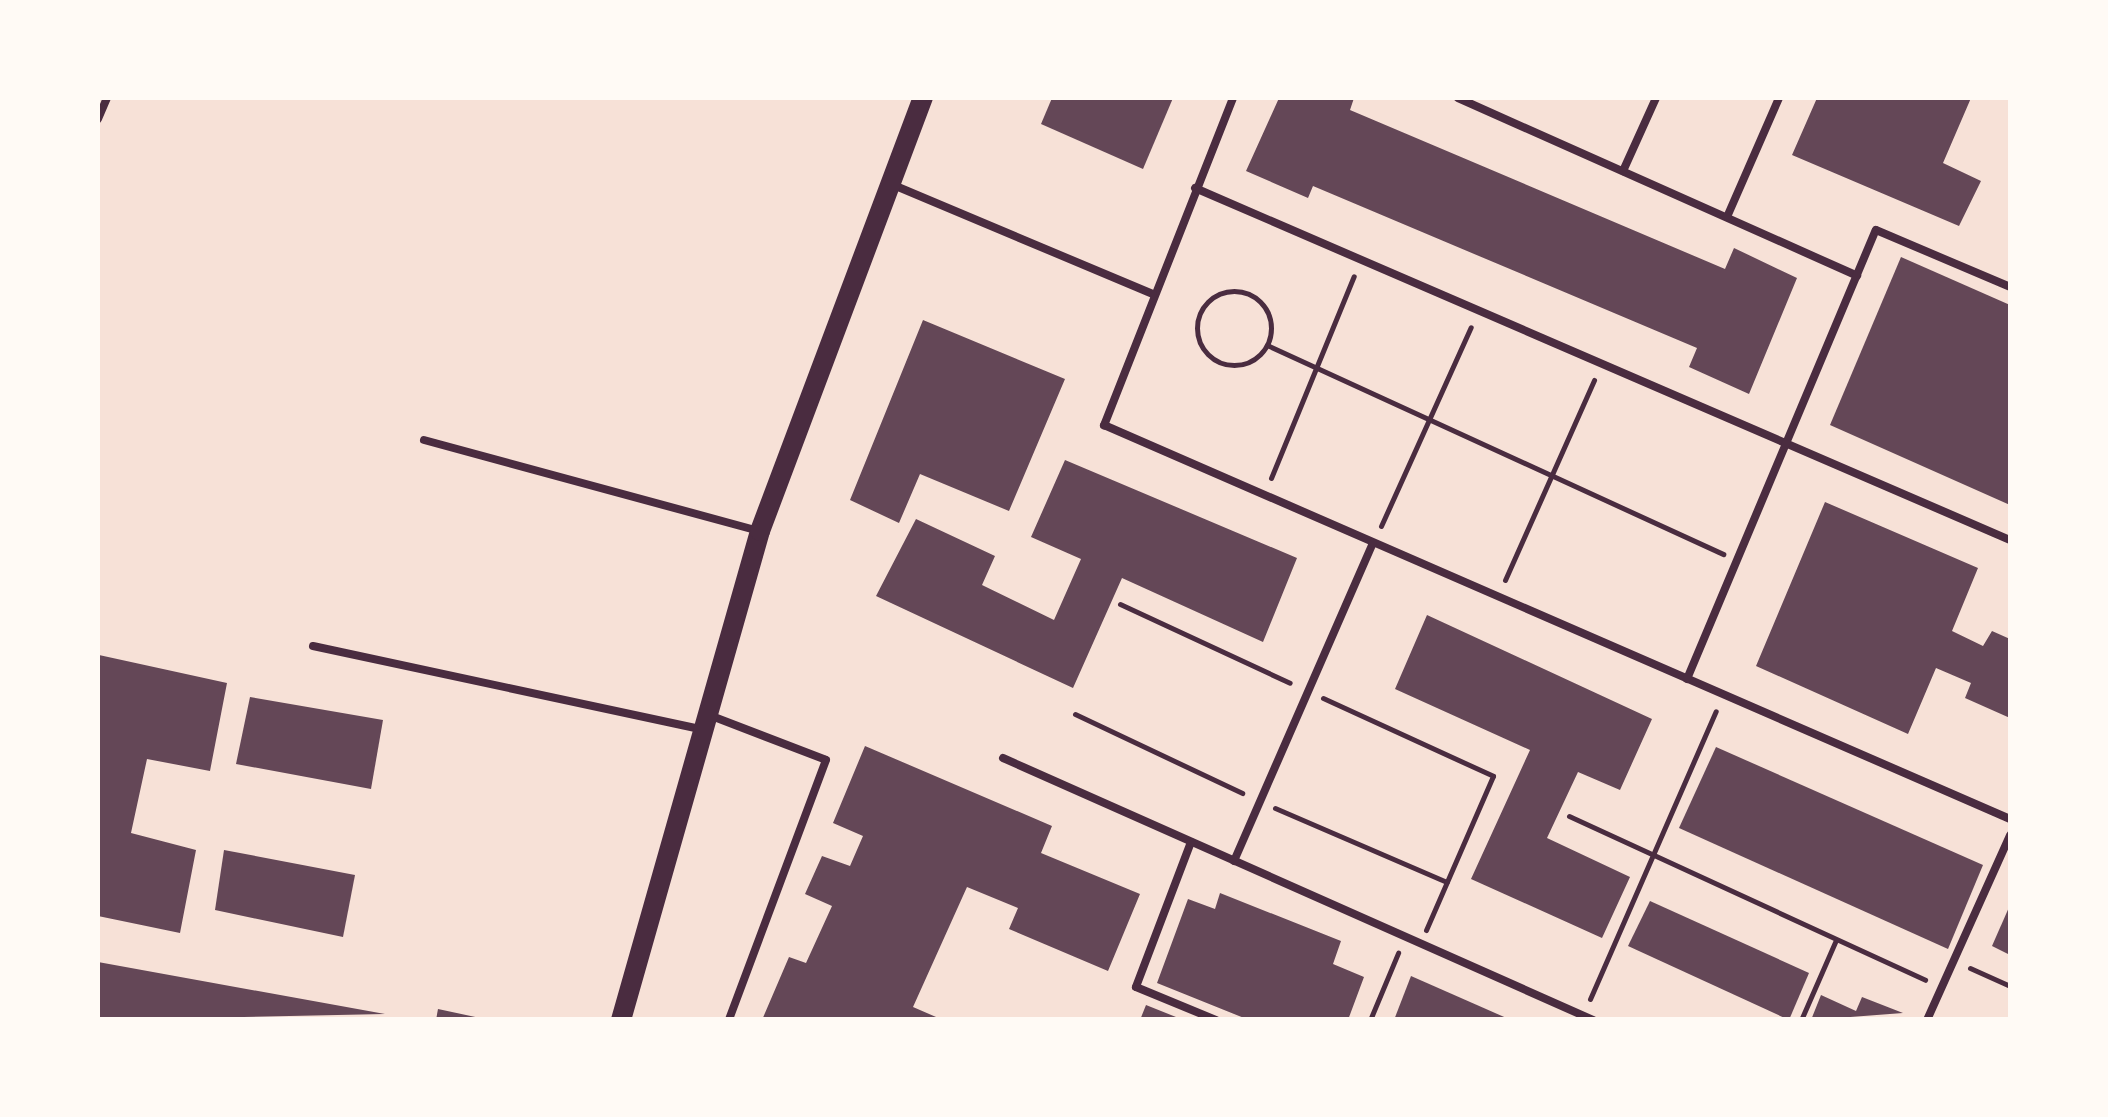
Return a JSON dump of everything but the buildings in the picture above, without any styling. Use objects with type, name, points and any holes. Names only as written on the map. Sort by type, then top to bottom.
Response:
[{"type":"main road","points":[[621,1020],[760,531],[887,182],[923,98]]},
{"type":"lane","points":[[98,118],[108,98]]},
{"type":"lane","points":[[1233,98],[1104,425],[2010,820]]},
{"type":"lane","points":[[1458,98],[1471,100],[1857,276]]},
{"type":"lane","points":[[1623,171],[1656,98]]},
{"type":"lane","points":[[1727,217],[1779,98]]},
{"type":"lane","points":[[887,182],[1153,294]]},
{"type":"lane","points":[[1195,188],[2010,540]]},
{"type":"lane","points":[[1687,679],[1876,230],[2010,287]]},
{"type":"lane","points":[[424,440],[760,531]]},
{"type":"lane","points":[[1234,860],[1374,543]]},
{"type":"lane","points":[[313,646],[703,721],[826,760],[729,1020]]},
{"type":"lane","points":[[1003,758],[1593,1020]]},
{"type":"lane","points":[[1927,1020],[2010,835]]},
{"type":"lane","points":[[1191,842],[1136,987],[1216,1020]]},
{"type":"path","points":[[1264,495],[1361,259]]},
{"type":"path","points":[[1230,290],[1252,295],[1271,323],[1266,345],[1249,362],[1214,359],[1198,340],[1202,308],[1230,290]]},
{"type":"path","points":[[1374,543],[1479,310]]},
{"type":"path","points":[[1266,345],[1737,560]]},
{"type":"path","points":[[1498,596],[1602,364]]},
{"type":"path","points":[[1120,604],[1492,776],[1420,943]]},
{"type":"path","points":[[1582,1015],[1724,695]]},
{"type":"path","points":[[1569,816],[1942,987]]},
{"type":"path","points":[[1370,1020],[1405,936]]},
{"type":"path","points":[[1802,1020],[1836,939]]},
{"type":"path","points":[[1954,960],[2010,986]]}]
